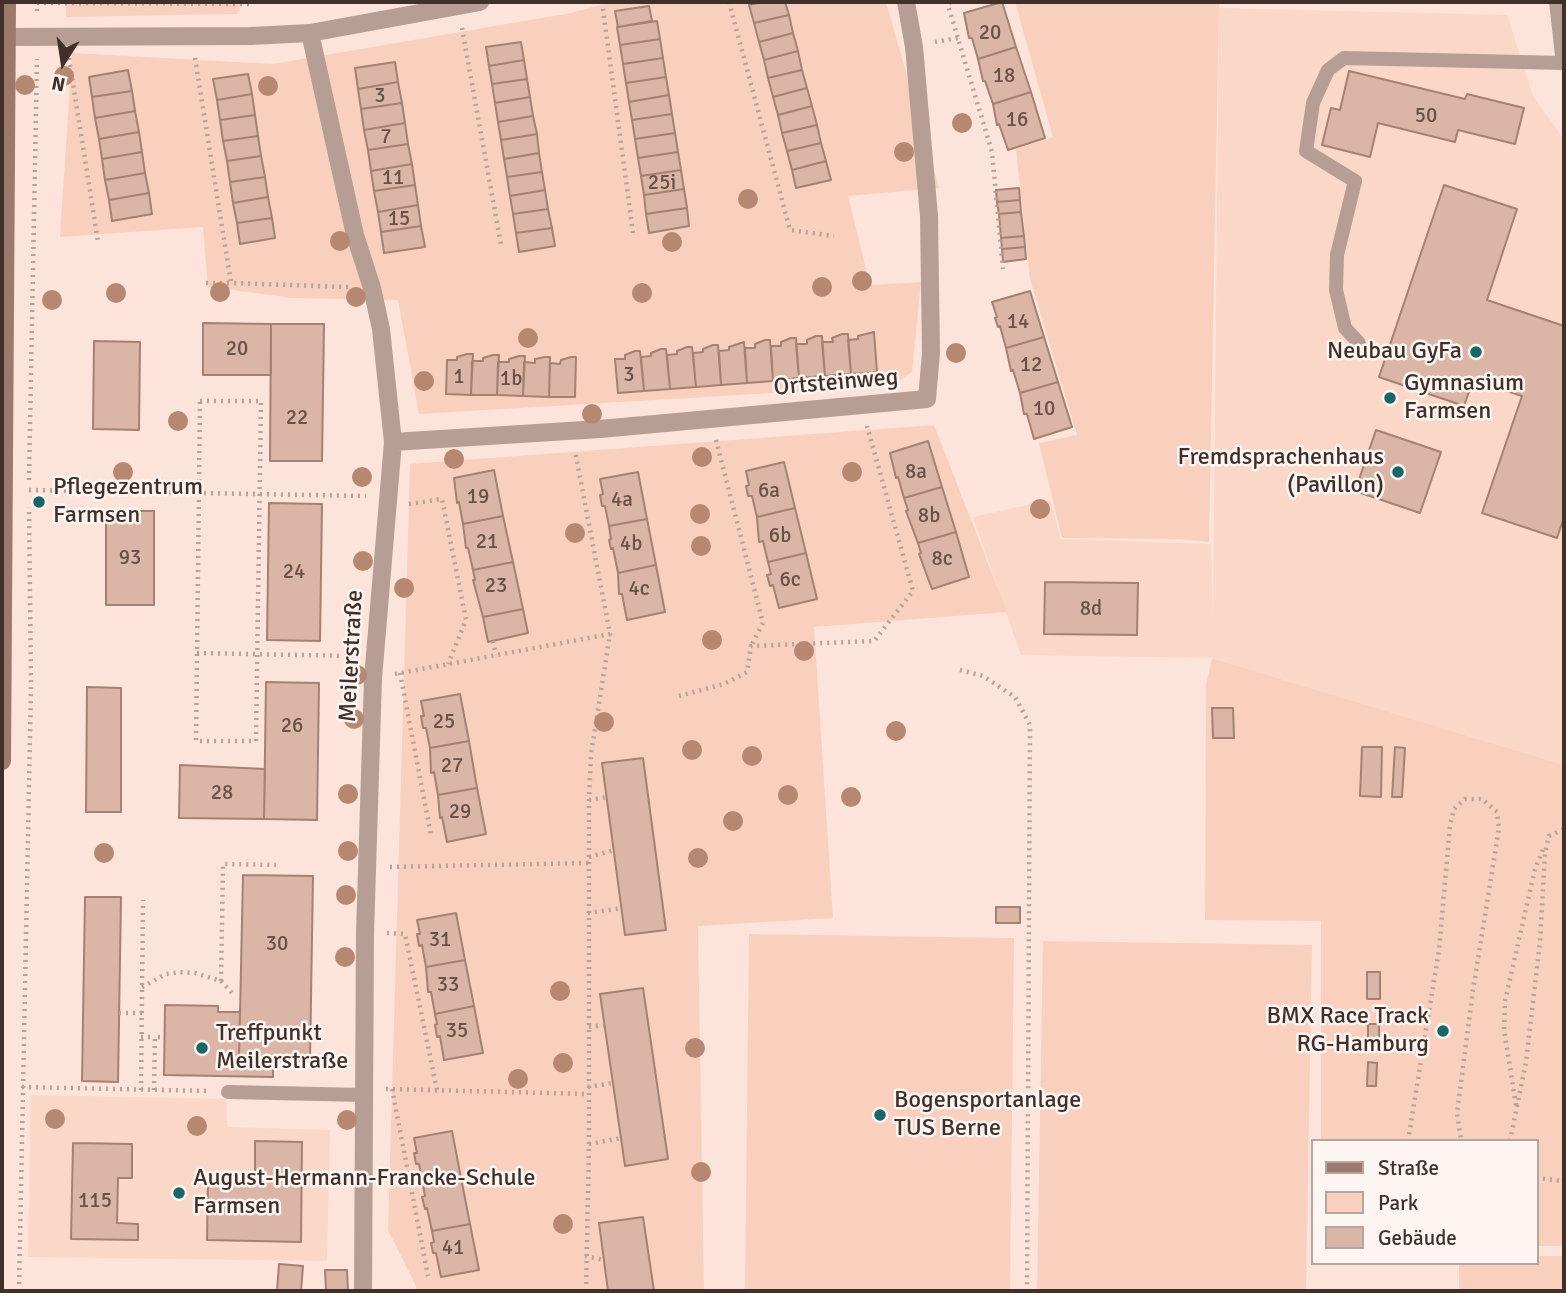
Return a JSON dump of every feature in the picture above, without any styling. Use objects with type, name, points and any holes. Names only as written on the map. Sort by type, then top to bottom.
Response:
[{"type":"main road","points":[[2,761],[7,2]]},
{"type":"street","points":[[6,37],[191,37],[310,33],[480,2]]},
{"type":"street","name":"Ortsteinweg","points":[[393,442],[571,431],[927,399],[931,353],[929,216],[914,47],[906,2]]},
{"type":"street","points":[[1558,2],[1564,55]]},
{"type":"street","name":"Meilerstraße","points":[[310,33],[355,234],[372,288],[381,329],[393,442],[373,678],[365,933],[363,1291]]},
{"type":"lane","points":[[1359,343],[1345,328],[1336,290],[1337,255],[1354,181],[1306,151],[1313,103],[1328,70],[1344,58],[1564,63]]},
{"type":"lane","points":[[228,1092],[364,1091]]},
{"type":"path","points":[[19,1291],[31,686],[29,490],[37,166],[37,2],[249,5]]},
{"type":"path","points":[[603,2],[633,233]]},
{"type":"path","points":[[729,2],[790,230],[834,236]]},
{"type":"path","points":[[950,2],[948,5],[992,152],[1003,270]]},
{"type":"path","points":[[458,6],[501,245]]},
{"type":"path","points":[[66,36],[98,242]]},
{"type":"path","points":[[191,37],[231,283]]},
{"type":"path","points":[[206,283],[372,288]]},
{"type":"path","points":[[200,401],[261,401],[259,495],[256,741],[196,741],[200,401]]},
{"type":"path","points":[[751,646],[874,640],[913,591],[861,405]]},
{"type":"path","points":[[679,696],[724,684],[747,671],[751,646],[763,623],[711,419]]},
{"type":"path","points":[[571,431],[610,634],[592,754],[589,800],[589,1144],[586,1291]]},
{"type":"path","points":[[29,490],[388,501],[442,499],[466,620],[448,664]]},
{"type":"path","points":[[373,678],[610,634]]},
{"type":"path","points":[[493,641],[496,655]]},
{"type":"path","points":[[197,653],[374,656]]},
{"type":"path","points":[[960,670],[983,677],[1015,697],[1030,725],[1027,1291]]},
{"type":"path","points":[[400,673],[431,835]]},
{"type":"path","points":[[589,800],[607,797]]},
{"type":"path","points":[[1408,1139],[1439,950],[1450,825],[1454,808],[1465,799],[1482,799],[1497,812],[1499,828],[1473,990],[1457,1113],[1461,1139]]},
{"type":"path","points":[[1517,1109],[1504,1030],[1505,1001],[1535,869],[1549,836],[1564,829]]},
{"type":"path","points":[[1510,1139],[1526,1062],[1537,969],[1545,853],[1549,836]]},
{"type":"path","points":[[589,857],[614,850]]},
{"type":"path","points":[[368,867],[588,863]]},
{"type":"path","points":[[221,981],[223,864],[275,865]]},
{"type":"path","points":[[141,1090],[143,900]]},
{"type":"path","points":[[588,913],[622,908]]},
{"type":"path","points":[[365,933],[405,934],[437,1090]]},
{"type":"path","points":[[142,987],[166,974],[195,972],[221,981],[235,996]]},
{"type":"path","points":[[119,1013],[142,1013]]},
{"type":"path","points":[[589,1027],[604,1025]]},
{"type":"path","points":[[141,1037],[164,1037]]},
{"type":"path","points":[[154,1090],[155,1037]]},
{"type":"path","points":[[588,1087],[613,1083]]},
{"type":"path","points":[[22,1087],[228,1092]]},
{"type":"path","points":[[392,1089],[428,1276]]},
{"type":"path","points":[[364,1091],[392,1089],[588,1094]]},
{"type":"path","points":[[589,1144],[621,1138]]},
{"type":"path","points":[[1538,1178],[1564,1181],[1564,1176]]},
{"type":"path","points":[[585,1256],[604,1260]]},
{"type":"shaded area","name":"Gymnasium Farmsen","points":[[1219,8],[1507,15],[1533,96],[1564,139],[1564,765],[1212,658],[1021,655],[973,517],[1050,500],[1061,539],[1211,544],[1213,617]]},
{"type":"shaded area","name":"August-Hermann-Francke-Schule Farmsen","points":[[31,1095],[227,1099],[227,1127],[330,1130],[327,1261],[28,1257]]},
{"type":"green space","points":[[66,2],[240,2],[238,14],[66,17]]},
{"type":"green space","points":[[611,2],[886,2],[939,188],[848,196],[870,285],[921,282],[912,372],[891,386],[419,414],[398,300],[293,298],[208,287],[203,227],[60,237],[72,53],[273,64],[571,13]]},
{"type":"green space","points":[[1015,2],[1219,2],[1209,542],[1180,539],[1062,538],[1039,443],[1077,435],[1030,279],[1016,149],[1053,137]]},
{"type":"green space","points":[[934,425],[1007,612],[814,627],[833,918],[698,926],[704,1291],[416,1291],[388,1230],[410,464]]},
{"type":"green space","name":"BMX Race Track RG-Hamburg","points":[[1212,658],[1564,765],[1564,1246],[1538,1246],[1538,1139],[1321,1139],[1321,921],[1205,920],[1206,685]]},
{"type":"green space","name":"Bogensportanlage TUS Berne","points":[[749,934],[1014,938],[1010,1291],[745,1291]]},
{"type":"green space","points":[[1043,941],[1312,945],[1306,1291],[1037,1291]]},
{"type":"green space","points":[[1538,1256],[1564,1256],[1564,1291],[1459,1291],[1459,1265],[1538,1265]]},
{"type":"building","points":[[785,2],[789,15],[754,23],[749,5]]},
{"type":"building","points":[[1002,2],[1016,47],[978,59],[972,38],[969,38],[964,13]]},
{"type":"building","points":[[649,6],[652,21],[618,27],[615,11]]},
{"type":"building","points":[[789,15],[793,33],[759,42],[754,23]]},
{"type":"building","points":[[657,21],[660,39],[620,45],[617,27]]},
{"type":"building","points":[[793,33],[798,51],[764,60],[759,42]]},
{"type":"building","points":[[660,39],[663,58],[623,64],[620,45]]},
{"type":"building","points":[[521,42],[524,60],[489,66],[486,47]]},
{"type":"building","points":[[1016,47],[1031,92],[993,104],[983,81],[978,59]]},
{"type":"building","points":[[798,51],[802,70],[768,78],[764,60]]},
{"type":"building","points":[[663,58],[666,77],[626,83],[623,64]]},
{"type":"building","points":[[524,60],[527,79],[492,84],[489,66]]},
{"type":"building","points":[[395,62],[398,82],[358,89],[355,68]]},
{"type":"building","points":[[128,70],[132,91],[92,97],[89,77]]},
{"type":"building","points":[[802,70],[807,88],[773,97],[768,78]]},
{"type":"building","points":[[1349,71],[1465,99],[1467,94],[1524,108],[1515,144],[1458,130],[1455,142],[1378,123],[1370,157],[1322,145],[1331,108],[1340,110]]},
{"type":"building","points":[[248,74],[252,94],[217,100],[213,79]]},
{"type":"building","points":[[666,77],[669,95],[629,102],[626,83]]},
{"type":"building","points":[[527,79],[530,97],[495,103],[492,84]]},
{"type":"building","points":[[398,82],[402,103],[361,109],[358,89]]},
{"type":"building","points":[[807,88],[812,106],[778,115],[773,97]]},
{"type":"building","points":[[132,91],[135,111],[95,118],[92,97]]},
{"type":"building","points":[[1031,92],[1045,138],[1008,150],[999,124],[997,125],[993,104]]},
{"type":"building","points":[[252,94],[255,115],[220,120],[217,100]]},
{"type":"building","points":[[669,95],[672,114],[632,120],[629,102]]},
{"type":"building","points":[[530,97],[533,116],[498,122],[495,103]]},
{"type":"building","points":[[402,103],[405,123],[364,130],[361,109]]},
{"type":"building","points":[[812,106],[817,125],[782,133],[778,115]]},
{"type":"building","points":[[135,111],[139,132],[99,139],[95,118]]},
{"type":"building","points":[[672,114],[675,133],[635,139],[632,120]]},
{"type":"building","points":[[255,115],[258,136],[223,141],[220,120]]},
{"type":"building","points":[[533,116],[537,134],[501,140],[498,122]]},
{"type":"building","points":[[405,123],[408,144],[368,150],[364,130]]},
{"type":"building","points":[[817,125],[821,143],[787,151],[782,133]]},
{"type":"building","points":[[139,132],[142,152],[102,159],[99,139]]},
{"type":"building","points":[[675,133],[678,152],[638,158],[635,139]]},
{"type":"building","points":[[537,134],[539,153],[504,159],[501,140]]},
{"type":"building","points":[[258,136],[261,156],[227,161],[223,141]]},
{"type":"building","points":[[821,143],[826,161],[792,170],[787,151]]},
{"type":"building","points":[[408,144],[412,164],[371,171],[368,150]]},
{"type":"building","points":[[142,152],[145,173],[105,180],[102,159]]},
{"type":"building","points":[[678,152],[681,170],[641,176],[638,158]]},
{"type":"building","points":[[539,153],[542,172],[507,177],[504,159]]},
{"type":"building","points":[[261,156],[265,177],[230,182],[227,161]]},
{"type":"building","points":[[826,161],[831,180],[796,188],[792,170]]},
{"type":"building","points":[[412,164],[415,185],[374,191],[371,171]]},
{"type":"building","points":[[681,170],[684,189],[644,195],[641,176]]},
{"type":"building","points":[[542,172],[545,190],[510,196],[507,177]]},
{"type":"building","points":[[145,173],[149,193],[109,200],[105,180]]},
{"type":"building","points":[[265,177],[268,197],[233,203],[230,182]]},
{"type":"building","points":[[415,185],[418,205],[378,212],[374,191]]},
{"type":"building","name":"Neubau GyFa","points":[[1444,185],[1517,209],[1487,300],[1564,326],[1564,517],[1557,538],[1482,513],[1522,396],[1473,380],[1464,406],[1379,377]]},
{"type":"building","points":[[1019,188],[1020,200],[997,202],[996,190]]},
{"type":"building","points":[[684,189],[687,208],[646,214],[644,195]]},
{"type":"building","points":[[545,190],[548,209],[513,214],[510,196]]},
{"type":"building","points":[[149,193],[152,214],[112,221],[109,200]]},
{"type":"building","points":[[268,197],[272,218],[237,223],[233,203]]},
{"type":"building","points":[[1020,200],[1021,212],[999,214],[997,202]]},
{"type":"building","points":[[418,205],[421,226],[381,232],[378,212]]},
{"type":"building","points":[[687,208],[689,226],[649,233],[646,214]]},
{"type":"building","points":[[548,209],[552,228],[516,233],[513,214]]},
{"type":"building","points":[[1021,212],[1024,236],[1001,238],[999,214]]},
{"type":"building","points":[[272,218],[275,238],[240,244],[237,223]]},
{"type":"building","points":[[421,226],[425,247],[384,253],[381,232]]},
{"type":"building","points":[[552,228],[555,246],[519,252],[516,233]]},
{"type":"building","points":[[1024,236],[1025,247],[1002,249],[1001,238]]},
{"type":"building","points":[[1025,247],[1026,259],[1003,262],[1002,249]]},
{"type":"building","points":[[1030,291],[1044,337],[1006,348],[992,302]]},
{"type":"building","points":[[203,323],[271,324],[271,375],[203,375]]},
{"type":"building","points":[[271,324],[324,324],[322,461],[270,461]]},
{"type":"building","points":[[874,332],[877,372],[851,374],[848,340]]},
{"type":"building","points":[[848,334],[851,374],[825,376],[822,342],[833,342],[832,338]]},
{"type":"building","points":[[822,336],[825,376],[799,378],[796,344],[807,344],[807,340]]},
{"type":"building","points":[[1044,337],[1058,382],[1020,393],[1006,348]]},
{"type":"building","points":[[796,338],[799,378],[773,381],[771,346],[781,346],[781,342]]},
{"type":"building","points":[[770,340],[773,381],[747,383],[745,348],[755,348],[755,344]]},
{"type":"building","points":[[94,341],[140,342],[139,430],[93,429]]},
{"type":"building","points":[[744,342],[747,383],[721,385],[719,351],[729,350],[729,347]]},
{"type":"building","points":[[718,345],[721,385],[696,387],[693,353],[703,352],[703,349]]},
{"type":"building","points":[[692,347],[696,387],[670,389],[667,355],[677,354],[677,351]]},
{"type":"building","points":[[666,349],[670,389],[644,391],[641,357],[651,356],[651,353]]},
{"type":"building","points":[[640,351],[644,391],[618,393],[615,359],[625,359],[625,355]]},
{"type":"building","points":[[473,354],[471,395],[446,394],[447,360],[457,360],[457,357]]},
{"type":"building","points":[[499,355],[497,395],[471,395],[472,361],[483,361],[483,358]]},
{"type":"building","points":[[525,356],[523,396],[497,395],[498,362],[509,362],[509,359]]},
{"type":"building","points":[[550,357],[549,397],[523,396],[524,362],[535,363],[535,359]]},
{"type":"building","points":[[576,357],[575,397],[549,397],[550,363],[560,364],[561,360]]},
{"type":"building","points":[[1058,382],[1072,427],[1034,439],[1027,414],[1024,414],[1020,393]]},
{"type":"building","name":"Fremdsprachenhaus (Pavillon)","points":[[1376,430],[1441,452],[1420,513],[1355,491]]},
{"type":"building","points":[[928,441],[942,487],[904,498],[890,453]]},
{"type":"building","points":[[784,462],[795,508],[757,517],[752,496],[748,496],[746,471]]},
{"type":"building","points":[[494,470],[503,516],[463,524],[454,478]]},
{"type":"building","points":[[638,472],[647,519],[609,526],[605,506],[602,506],[600,479]]},
{"type":"building","points":[[942,487],[956,532],[918,543],[904,498]]},
{"type":"building","points":[[269,503],[322,504],[320,641],[267,640]]},
{"type":"building","points":[[795,508],[806,553],[768,562],[763,541],[759,542],[757,517]]},
{"type":"building","points":[[106,511],[154,511],[154,605],[106,605]]},
{"type":"building","points":[[503,516],[513,562],[473,570],[466,548],[463,524]]},
{"type":"building","points":[[647,519],[656,565],[618,573],[609,540],[609,526]]},
{"type":"building","points":[[956,532],[969,577],[932,589],[919,554],[918,543]]},
{"type":"building","points":[[806,553],[817,599],[779,608],[773,585],[770,586],[767,575],[771,574],[768,562]]},
{"type":"building","points":[[513,562],[523,609],[483,617],[473,570]]},
{"type":"building","points":[[656,565],[665,612],[627,620],[622,594],[619,594],[618,573]]},
{"type":"building","points":[[1045,582],[1138,583],[1137,635],[1044,634]]},
{"type":"building","points":[[523,609],[528,633],[488,642],[483,617]]},
{"type":"building","points":[[266,682],[319,683],[317,820],[264,819]]},
{"type":"building","points":[[87,687],[121,688],[121,812],[86,812]]},
{"type":"building","points":[[460,694],[469,741],[430,748],[426,728],[423,728],[421,701]]},
{"type":"building","points":[[1212,708],[1233,708],[1234,738],[1213,738]]},
{"type":"building","points":[[469,741],[477,788],[438,795],[434,772],[431,773],[430,748]]},
{"type":"building","points":[[1362,747],[1382,747],[1381,797],[1360,796]]},
{"type":"building","points":[[1395,747],[1405,748],[1402,797],[1392,797]]},
{"type":"building","points":[[643,758],[666,930],[625,935],[602,763]]},
{"type":"building","points":[[180,765],[265,769],[264,819],[179,818]]},
{"type":"building","points":[[477,788],[486,834],[447,842],[442,817],[440,818],[438,795]]},
{"type":"building","points":[[243,875],[313,876],[310,1061],[239,1060]]},
{"type":"building","points":[[85,897],[121,897],[118,1082],[82,1081]]},
{"type":"building","points":[[996,907],[1020,907],[1020,923],[996,923]]},
{"type":"building","points":[[456,913],[465,960],[426,967],[422,945],[419,946],[417,920]]},
{"type":"building","points":[[465,960],[474,1006],[435,1014],[431,992],[428,992],[426,967]]},
{"type":"building","points":[[1367,972],[1380,972],[1380,999],[1367,999]]},
{"type":"building","points":[[643,988],[668,1159],[625,1166],[600,994]]},
{"type":"building","name":"Treffpunkt Meilerstraße","points":[[165,1005],[218,1006],[218,1012],[240,1012],[239,1060],[273,1061],[273,1077],[164,1075]]},
{"type":"building","points":[[474,1006],[483,1053],[444,1060],[440,1036],[437,1037],[435,1014]]},
{"type":"building","points":[[1368,1024],[1379,1024],[1379,1046],[1368,1046]]},
{"type":"building","points":[[1368,1062],[1377,1063],[1376,1086],[1367,1086]]},
{"type":"building","points":[[452,1131],[461,1178],[423,1185],[419,1164],[416,1164],[414,1138]]},
{"type":"building","points":[[255,1141],[302,1142],[301,1242],[207,1240],[208,1179],[255,1180]]},
{"type":"building","points":[[73,1143],[132,1144],[132,1178],[118,1178],[117,1223],[138,1224],[138,1240],[71,1239]]},
{"type":"building","points":[[461,1178],[470,1224],[432,1231],[422,1197],[425,1196],[423,1185]]},
{"type":"building","points":[[643,1217],[654,1291],[608,1291],[599,1223]]},
{"type":"building","points":[[470,1224],[479,1270],[441,1277],[431,1243],[434,1242],[432,1231]]},
{"type":"building","points":[[279,1264],[303,1266],[301,1291],[277,1291]]},
{"type":"building","points":[[325,1270],[347,1270],[348,1291],[326,1291]]},
{"type":"place","name":"Neubau GyFa","points":[[1476,352]]},
{"type":"place","name":"Gymnasium Farmsen","points":[[1390,398]]},
{"type":"place","name":"Fremdsprachenhaus (Pavillon)","points":[[1398,472]]},
{"type":"place","name":"Pflegezentrum Farmsen","points":[[39,502]]},
{"type":"place","name":"BMX Race Track RG-Hamburg","points":[[1443,1031]]},
{"type":"place","name":"Treffpunkt Meilerstraße","points":[[202,1048]]},
{"type":"place","name":"Bogensportanlage TUS Berne","points":[[880,1115]]},
{"type":"place","name":"August-Hermann-Francke-Schule Farmsen","points":[[179,1193]]}]
